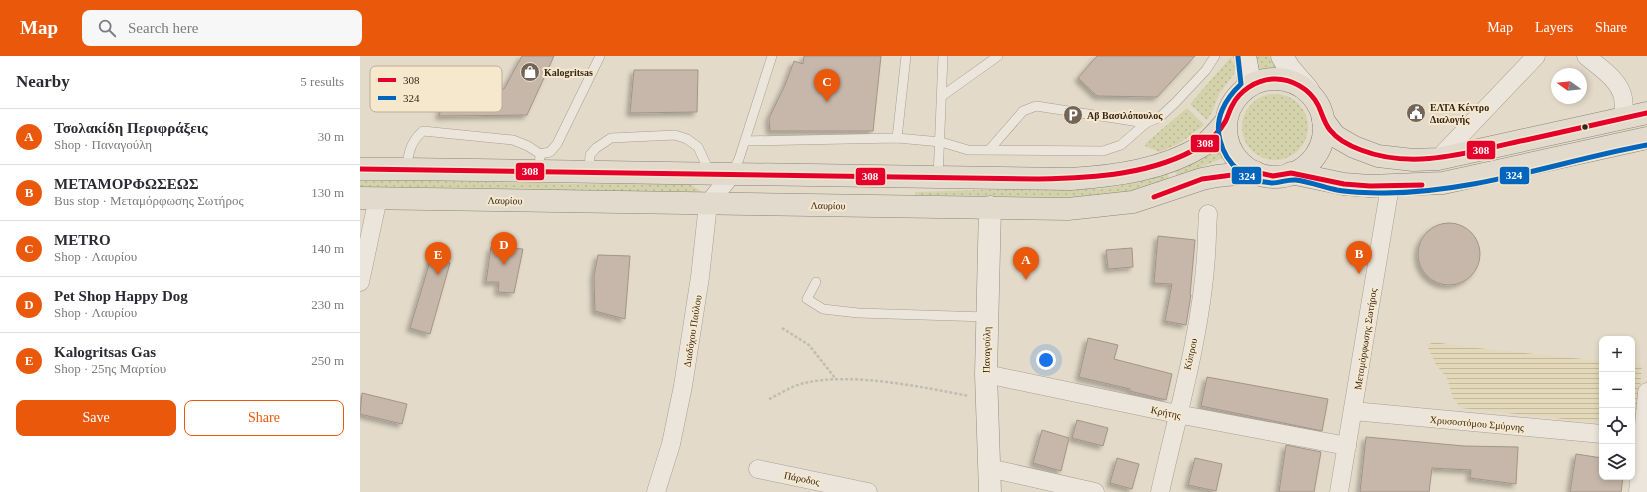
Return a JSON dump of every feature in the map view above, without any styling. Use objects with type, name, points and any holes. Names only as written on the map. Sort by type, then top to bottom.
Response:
[{"type":"main road","points":[[1255,172],[1244,167],[1231,152],[1225,133],[1226,122],[1236,98],[1248,87],[1263,80],[1279,79],[1295,83],[1308,90]]},
{"type":"main road","name":"Λαυρίου","points":[[1308,90],[1316,99],[1323,120],[1335,136],[1354,147],[1378,156],[1413,160],[1438,159],[1647,113]]},
{"type":"main road","name":"Λαυρίου","points":[[369,198],[1068,209],[1100,207],[1133,202],[1217,176],[1255,172],[1273,176],[1291,173],[1314,158],[1321,144],[1323,120]]},
{"type":"main road","points":[[360,169],[406,169],[539,163],[589,172],[710,175],[732,174],[1071,179],[1130,172],[1168,161],[1202,146],[1212,138],[1226,122]]},
{"type":"main road","name":"Λαυρίου","points":[[1291,173],[1344,184],[1390,186],[1443,183],[1647,138]]},
{"type":"street","points":[[1245,56],[1248,72],[1248,87]]},
{"type":"street","points":[[1282,56],[1289,68],[1308,90]]},
{"type":"street","points":[[1438,159],[1536,56]]},
{"type":"street","points":[[1586,56],[1620,88],[1623,98],[1624,117]]},
{"type":"street","points":[[708,204],[732,174]]},
{"type":"street","name":"Μεταμόρφωσης Σωτήρος","points":[[1339,492],[1390,186]]},
{"type":"street","points":[[360,282],[369,198]]},
{"type":"street","name":"Διαδόχου Παύλου","points":[[656,492],[669,450],[683,386],[697,298],[708,204]]},
{"type":"street","name":"Παναγούλη","points":[[990,207],[986,374],[990,492]]},
{"type":"street","name":"Κύπρου","points":[[1160,492],[1190,357],[1203,283],[1208,214]]},
{"type":"street","name":"Κρήτης","points":[[986,374],[1177,414],[1347,446]]},
{"type":"street","points":[[1638,492],[1637,437],[1647,399]]},
{"type":"street","name":"Χρυσοστόμου Σμύρνης","points":[[1353,411],[1599,434]]},
{"type":"street","points":[[989,468],[1095,492]]},
{"type":"street","name":"Πάροδος","points":[[758,469],[868,492]]},
{"type":"lane","points":[[406,169],[410,147],[414,138],[423,131],[513,140],[528,146],[539,163],[557,144],[600,56]]},
{"type":"lane","points":[[732,174],[739,159],[772,56]]},
{"type":"lane","points":[[897,138],[906,56]]},
{"type":"lane","points":[[938,178],[941,142],[942,56]]},
{"type":"lane","points":[[942,96],[998,56]]},
{"type":"lane","points":[[745,140],[897,138],[941,142],[968,150],[1103,151],[1121,144],[1146,123],[1160,117],[1206,70],[1215,56]]},
{"type":"lane","points":[[990,149],[1023,111],[1036,106],[1146,123]]},
{"type":"lane","points":[[589,172],[590,156],[596,148],[611,138],[675,136],[687,139],[698,147],[710,175]]},
{"type":"lane","points":[[816,282],[807,299],[824,309],[858,313],[987,317]]},
{"type":"path","points":[[782,328],[809,345],[835,378]]},
{"type":"path","points":[[769,399],[804,383],[835,378],[911,386],[986,399]]},
{"type":"shaded area","points":[[1254,56],[1269,56],[1276,69],[1258,72]]},
{"type":"shaded area","points":[[1231,57],[1235,68],[1234,74],[1219,94],[1207,120],[1190,104]]},
{"type":"shaded area","points":[[1269,94],[1281,94],[1293,99],[1303,109],[1308,121],[1306,140],[1293,155],[1281,160],[1269,160],[1257,155],[1247,145],[1242,133],[1242,121],[1247,109],[1257,99]]},
{"type":"shaded area","points":[[1187,108],[1204,125],[1180,143],[1160,152],[1145,146],[1146,143]]},
{"type":"shaded area","points":[[1218,146],[1223,158],[1177,177],[1175,169]]},
{"type":"shaded area","points":[[1167,172],[1170,181],[1141,190],[1080,198],[915,195],[915,192],[976,190],[1102,189],[1139,182]]},
{"type":"shaded area","points":[[397,180],[583,184],[690,184],[705,194],[397,188],[360,189],[360,181]]},
{"type":"shaded area","points":[[1434,342],[1467,347],[1599,361],[1599,423],[1461,408],[1453,398],[1447,378],[1435,363],[1427,345]]},
{"type":"shaded area","points":[[1635,364],[1642,365],[1637,427],[1635,427]]},
{"type":"building","name":"Kalogritsas","points":[[522,56],[554,56],[527,115],[439,116],[440,112],[502,112],[502,89],[504,89]]},
{"type":"building","points":[[804,56],[881,56],[873,131],[770,131],[769,118],[785,85],[794,61],[803,64]]},
{"type":"building","points":[[1097,56],[1195,56],[1157,97],[1097,96],[1078,78]]},
{"type":"building","points":[[634,70],[698,70],[697,112],[630,113]]},
{"type":"building","points":[[1449,223],[1461,225],[1471,232],[1478,242],[1480,254],[1478,266],[1471,276],[1461,283],[1449,285],[1437,283],[1427,276],[1420,266],[1418,254],[1420,242],[1427,232],[1437,225]]},
{"type":"building","points":[[1158,236],[1195,240],[1191,295],[1186,325],[1165,321],[1172,284],[1154,283]]},
{"type":"building","points":[[491,247],[523,249],[514,293],[498,292],[499,282],[486,282]]},
{"type":"building","points":[[1132,248],[1133,267],[1108,269],[1106,250]]},
{"type":"building","points":[[598,255],[630,256],[625,319],[595,311],[594,276]]},
{"type":"building","points":[[431,258],[450,263],[430,334],[410,328]]},
{"type":"building","points":[[1088,338],[1118,345],[1114,359],[1172,374],[1166,400],[1130,391],[1130,389],[1079,377]]},
{"type":"building","points":[[1207,377],[1328,399],[1322,431],[1201,406]]},
{"type":"building","points":[[362,393],[407,404],[402,424],[360,414]]},
{"type":"building","points":[[1077,420],[1108,428],[1103,446],[1072,438]]},
{"type":"building","points":[[1042,430],[1069,438],[1061,471],[1033,463]]},
{"type":"building","points":[[1366,437],[1464,446],[1518,447],[1516,484],[1470,478],[1471,470],[1432,468],[1429,492],[1360,492]]},
{"type":"building","points":[[1286,445],[1321,452],[1314,492],[1279,492]]},
{"type":"building","points":[[1576,454],[1599,458],[1599,480],[1623,480],[1621,492],[1570,492]]},
{"type":"building","points":[[1117,458],[1139,464],[1132,489],[1110,483]]},
{"type":"building","points":[[1195,458],[1222,464],[1216,491],[1188,485]]},
{"type":"transit line","name":"324","points":[[1238,57],[1241,84],[1230,96],[1222,110],[1218,124],[1220,140],[1223,149],[1232,164],[1246,176],[1263,182],[1275,183],[1296,180],[1337,190],[1355,192],[1418,192],[1484,182],[1647,145]]},
{"type":"transit line","name":"308","points":[[360,169],[1038,179],[1101,176],[1143,169],[1182,156],[1201,146],[1211,139],[1220,129],[1235,101],[1244,91],[1254,84],[1273,79],[1286,80],[1305,89],[1315,99],[1328,127],[1344,142],[1361,150],[1381,156],[1402,159],[1423,159],[1464,154],[1647,113]]},
{"type":"transit line","name":"308","points":[[1154,197],[1202,179],[1255,172],[1273,176],[1291,173],[1344,184],[1370,186],[1422,185]]},
{"type":"place","name":"Kalogritsas","points":[[530,72]]},
{"type":"place","name":"METRO","points":[[827,102]]},
{"type":"place","name":"ΕΛΤΑ Κέντρο Διαλογής","points":[[1416,113]]},
{"type":"place","name":"Αβ Βασιλόπουλος","points":[[1073,115]]},
{"type":"place","name":"Pet Shop Happy Dog","points":[[504,265]]},
{"type":"place","name":"ΜΕΤΑΜΟΡΦΩΣΕΩΣ","points":[[1359,274]]},
{"type":"place","name":"Kalogritsas Gas","points":[[438,275]]},
{"type":"place","name":"Τσολακίδη Περιφράξεις","points":[[1026,280]]}]
